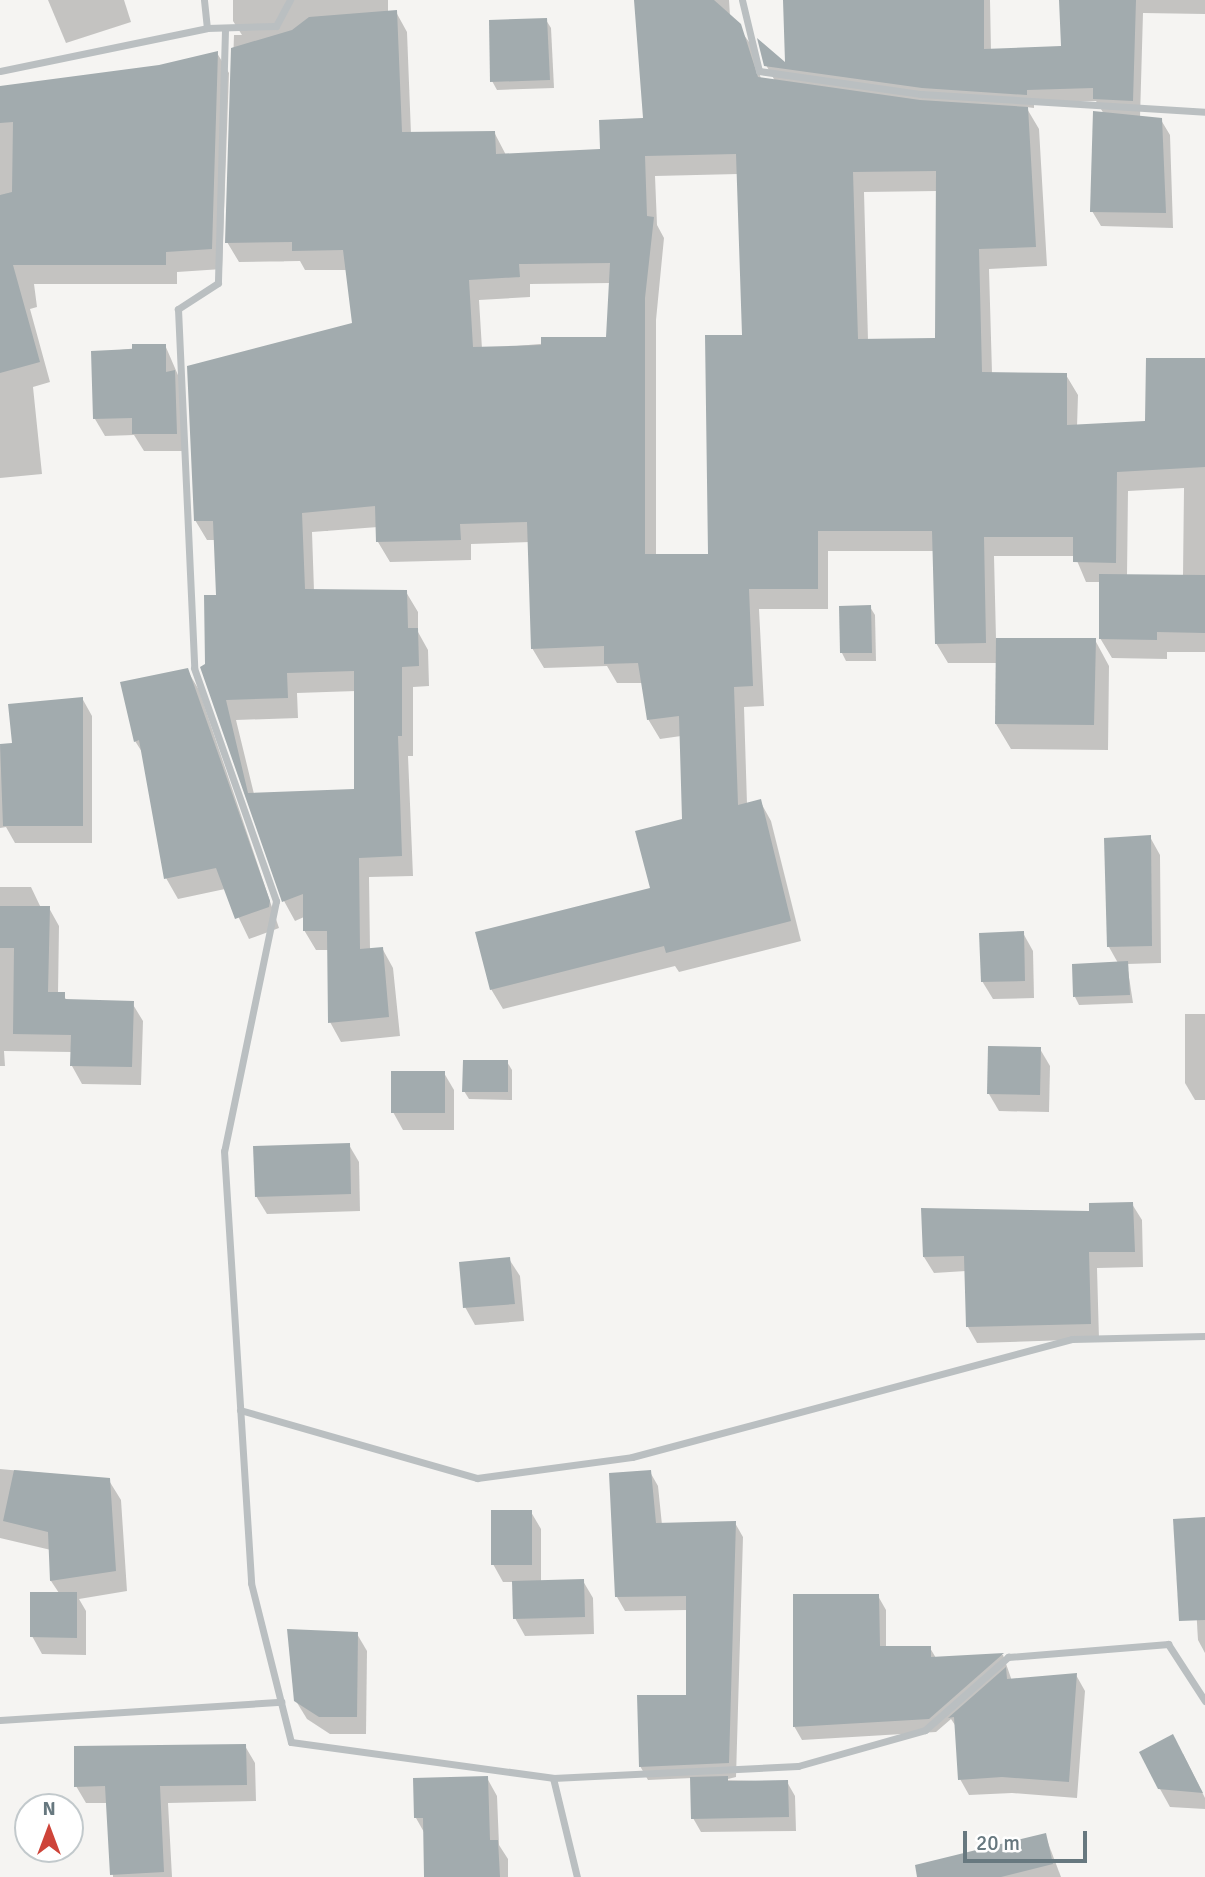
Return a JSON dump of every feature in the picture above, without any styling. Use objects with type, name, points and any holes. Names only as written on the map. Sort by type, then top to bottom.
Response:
[{"type":"street","points":[[204,0],[207,28]]},
{"type":"street","points":[[0,71],[207,28],[225,30],[276,26],[290,0]]},
{"type":"street","points":[[742,0],[759,71],[921,94],[1205,112]]},
{"type":"street","points":[[225,30],[218,283],[178,309],[194,668],[276,901],[224,1151],[251,1583],[291,1742],[553,1778],[798,1766],[925,1730],[1008,1657],[1167,1644],[1205,1701]]},
{"type":"street","points":[[240,1410],[477,1478],[632,1457],[1072,1339],[1205,1335]]},
{"type":"street","points":[[0,1720],[281,1702]]},
{"type":"street","points":[[553,1778],[577,1877]]},
{"type":"building","points":[[634,0],[714,0],[741,24],[758,77],[920,100],[1028,107],[1036,247],[979,249],[982,372],[1067,373],[1067,425],[1145,421],[1146,358],[1205,358],[1205,467],[1117,472],[1116,563],[1073,562],[1073,537],[984,537],[986,643],[935,644],[932,531],[818,531],[818,589],[749,589],[753,686],[734,687],[738,805],[761,799],[791,921],[666,953],[664,946],[490,990],[475,932],[650,888],[635,831],[682,819],[679,716],[647,720],[638,663],[604,664],[604,646],[531,649],[527,522],[460,524],[461,540],[376,542],[375,506],[302,513],[305,589],[407,590],[408,628],[418,628],[419,666],[402,667],[402,736],[398,736],[402,856],[359,858],[360,949],[383,947],[389,1017],[328,1023],[327,931],[303,931],[303,894],[282,902],[200,667],[205,664],[204,595],[216,595],[213,521],[194,521],[187,366],[352,323],[343,250],[292,251],[292,242],[225,243],[231,48],[292,30],[309,17],[397,10],[402,132],[495,131],[496,154],[600,149],[599,120],[643,118]],"holes":[[[736,154],[742,335],[705,335],[708,554],[645,554],[645,298],[654,217],[647,216],[645,156]],[[936,171],[935,338],[858,339],[853,172]],[[610,263],[606,337],[541,337],[541,345],[473,347],[469,280],[520,277],[519,264]],[[354,671],[354,789],[248,793],[226,700],[288,698],[287,673]]]},
{"type":"building","points":[[783,0],[984,0],[984,49],[1061,46],[1059,0],[1136,0],[1133,101],[1093,99],[1093,88],[1027,90],[1027,95],[922,88],[764,66],[757,38],[785,62]]},
{"type":"building","points":[[547,18],[550,80],[490,82],[489,20]]},
{"type":"building","points":[[218,51],[212,249],[166,252],[166,265],[13,265],[40,362],[0,373],[0,195],[12,192],[13,122],[0,123],[0,86],[159,65]]},
{"type":"building","points":[[1093,111],[1162,118],[1166,213],[1090,212]]},
{"type":"building","points":[[132,344],[166,344],[166,372],[175,370],[177,434],[132,434],[132,418],[93,419],[91,351],[132,349]]},
{"type":"building","points":[[1099,574],[1205,575],[1205,633],[1157,632],[1157,640],[1099,639]]},
{"type":"building","points":[[871,605],[872,653],[840,653],[839,606]]},
{"type":"building","points":[[996,638],[1096,638],[1094,725],[995,724]]},
{"type":"building","points":[[188,668],[270,901],[269,907],[235,919],[216,868],[164,879],[139,740],[134,742],[120,682]]},
{"type":"building","points":[[83,697],[83,826],[3,826],[0,744],[12,743],[8,704]]},
{"type":"building","points":[[1151,835],[1152,946],[1107,947],[1104,838]]},
{"type":"building","points":[[0,906],[50,906],[48,992],[65,992],[65,999],[134,1001],[132,1067],[70,1066],[71,1035],[13,1034],[14,948],[0,948]]},
{"type":"building","points":[[1024,931],[1025,981],[981,982],[979,933]]},
{"type":"building","points":[[1128,961],[1130,995],[1073,997],[1072,964]]},
{"type":"building","points":[[988,1046],[1041,1047],[1040,1095],[987,1094]]},
{"type":"building","points":[[463,1060],[508,1060],[508,1092],[462,1092]]},
{"type":"building","points":[[391,1071],[445,1071],[445,1113],[391,1113]]},
{"type":"building","points":[[350,1143],[351,1194],[255,1197],[253,1146]]},
{"type":"building","points":[[1133,1202],[1135,1252],[1089,1252],[1091,1324],[966,1327],[964,1256],[923,1257],[921,1208],[1089,1211],[1089,1203]]},
{"type":"building","points":[[510,1257],[515,1304],[463,1308],[459,1262]]},
{"type":"building","points":[[14,1470],[110,1478],[116,1571],[50,1581],[48,1532],[3,1521]]},
{"type":"building","points":[[651,1470],[656,1523],[736,1521],[729,1763],[639,1767],[637,1695],[686,1695],[686,1596],[615,1597],[609,1473]]},
{"type":"building","points":[[491,1510],[532,1510],[532,1565],[491,1565]]},
{"type":"building","points":[[1205,1517],[1205,1620],[1179,1621],[1173,1519]]},
{"type":"building","points":[[584,1579],[585,1617],[513,1619],[512,1581]]},
{"type":"building","points":[[30,1592],[77,1592],[77,1638],[30,1637]]},
{"type":"building","points":[[793,1594],[879,1594],[880,1646],[931,1646],[931,1657],[1004,1653],[929,1719],[793,1727]]},
{"type":"building","points":[[287,1629],[358,1632],[357,1717],[319,1717],[294,1701]]},
{"type":"building","points":[[1006,1667],[1007,1679],[1077,1673],[1069,1782],[1002,1777],[958,1780],[954,1717],[948,1718]]},
{"type":"building","points":[[1173,1734],[1203,1793],[1158,1789],[1139,1752]]},
{"type":"building","points":[[246,1744],[247,1785],[160,1786],[164,1872],[110,1875],[105,1786],[74,1787],[74,1746]]},
{"type":"building","points":[[488,1776],[490,1840],[498,1840],[500,1877],[424,1877],[423,1818],[414,1818],[413,1778]]},
{"type":"building","points":[[728,1776],[728,1781],[788,1780],[789,1817],[691,1819],[690,1777]]},
{"type":"building","points":[[1046,1833],[1053,1864],[1001,1877],[917,1877],[915,1865]]}]
